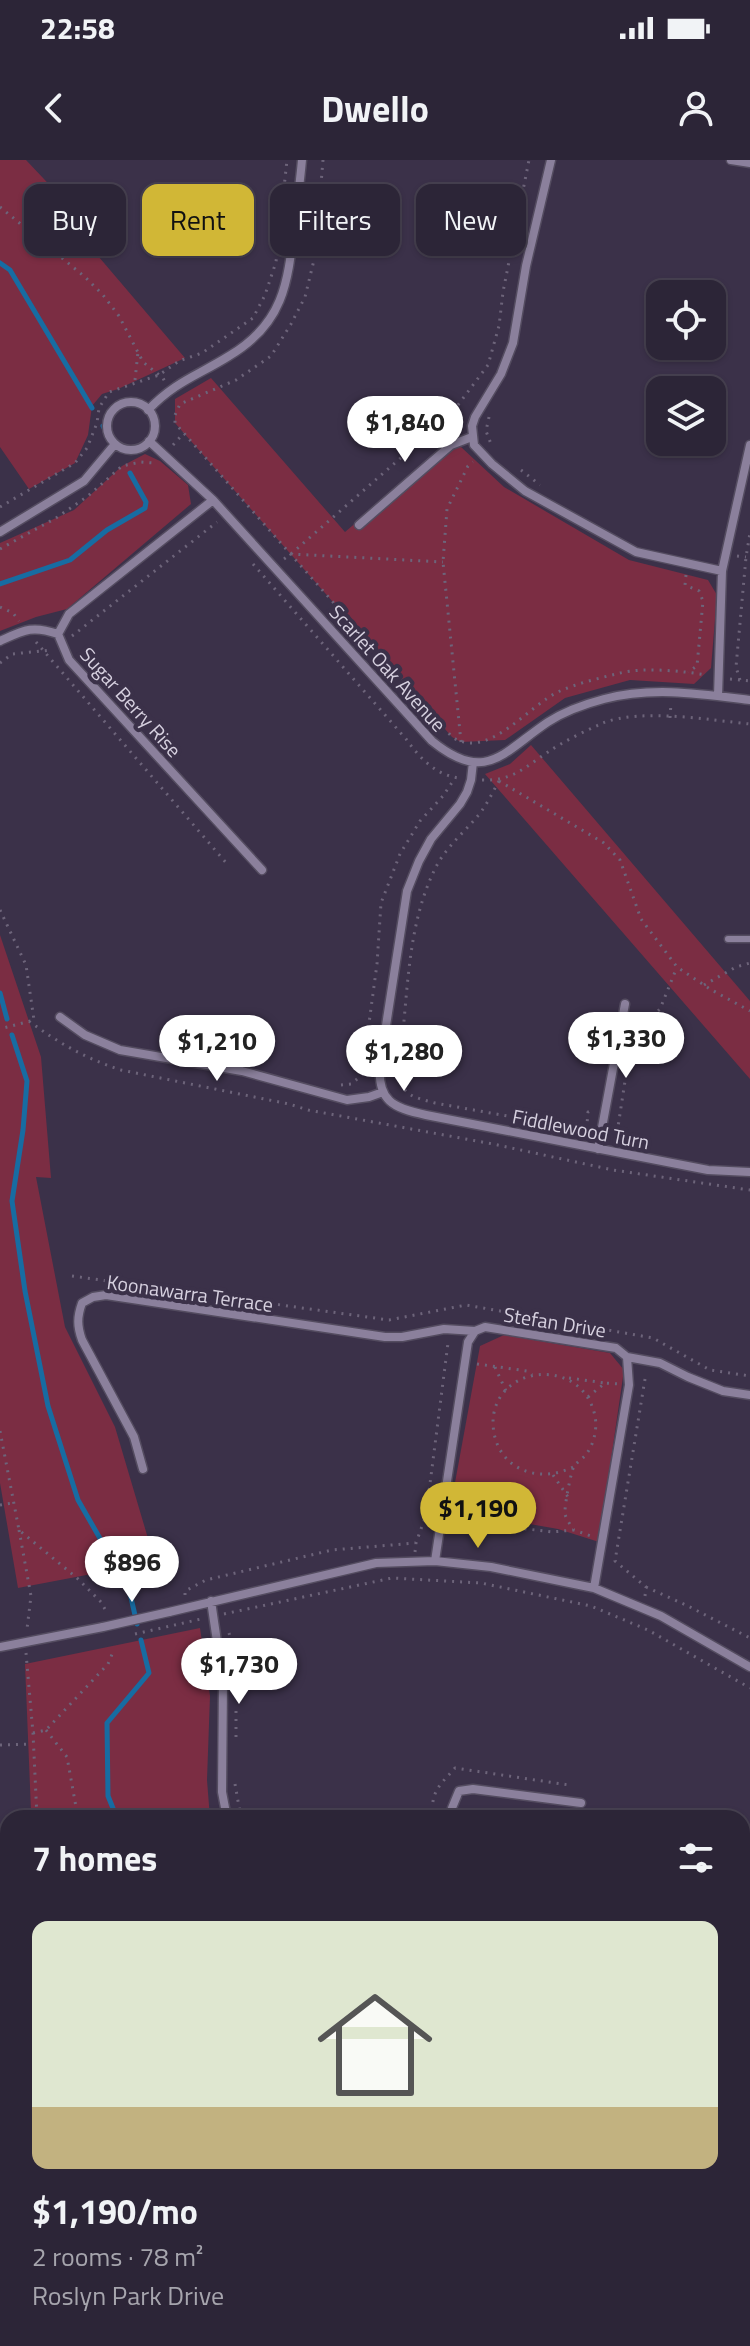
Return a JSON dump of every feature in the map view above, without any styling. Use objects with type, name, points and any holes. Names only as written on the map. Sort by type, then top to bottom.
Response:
[{"type":"street","points":[[148,410],[181,381],[254,339],[273,316],[289,278],[302,160]]},
{"type":"street","points":[[551,160],[526,266],[513,343],[501,374],[472,426],[474,445],[525,491],[636,552],[722,571]]},
{"type":"street","points":[[731,160],[750,163]]},
{"type":"street","points":[[126,403],[142,405],[148,410],[154,429],[149,441],[135,450],[115,444],[107,427],[112,412],[126,403]]},
{"type":"street","points":[[359,525],[451,445],[472,437]]},
{"type":"street","name":"Scarlet Oak Avenue","points":[[149,441],[213,500],[432,741],[452,755],[473,762]]},
{"type":"street","points":[[0,532],[84,481],[115,444]]},
{"type":"street","points":[[718,696],[722,571],[750,445]]},
{"type":"street","name":"Sugar Berry Rise","points":[[213,500],[69,614],[60,639],[69,660],[262,870]]},
{"type":"street","points":[[0,641],[25,629],[41,628],[60,639]]},
{"type":"street","points":[[60,1017],[85,1035],[120,1050],[242,1071],[347,1100],[383,1092],[379,1076],[381,1054],[407,891],[431,839],[467,792],[473,762],[506,755],[548,722],[606,698],[651,692],[686,692],[750,700]]},
{"type":"street","points":[[598,1149],[625,1004]]},
{"type":"street","name":"Fiddlewood Turn","points":[[383,1092],[400,1109],[708,1170],[750,1172]]},
{"type":"street","name":"Koonawarra Terrace","points":[[143,1469],[134,1437],[77,1325],[82,1303],[93,1297],[106,1295],[385,1337],[450,1329],[475,1331]]},
{"type":"street","name":"Stefan Drive","points":[[435,1561],[468,1342],[475,1331],[485,1327],[616,1348],[627,1357],[629,1385],[594,1588]]},
{"type":"street","points":[[627,1357],[660,1363],[723,1391],[750,1395]]},
{"type":"street","points":[[0,1647],[26,1647],[376,1563],[435,1561],[491,1567],[594,1588],[661,1616],[750,1667]]},
{"type":"street","points":[[211,1601],[223,1682],[222,1792],[225,1810]]},
{"type":"street","points":[[452,1810],[459,1791],[473,1789],[581,1803]]},
{"type":"lane","points":[[728,939],[750,939]]},
{"type":"path","points":[[0,507],[75,463],[87,448],[99,408],[109,392],[159,375],[179,361],[202,353],[253,318],[276,262],[287,160]]},
{"type":"path","points":[[275,566],[452,413],[488,365],[499,326],[529,160]]},
{"type":"path","points":[[0,207],[103,295],[119,316],[143,362],[159,375],[180,404],[175,423],[452,737],[461,742],[443,562],[447,509],[468,466],[481,454]]},
{"type":"path","points":[[134,382],[138,352]]},
{"type":"path","points":[[464,397],[490,418],[486,431],[492,444]]},
{"type":"path","points":[[0,549],[56,518],[88,496],[122,466],[141,462],[158,464],[184,433]]},
{"type":"path","points":[[517,468],[547,490]]},
{"type":"path","points":[[0,663],[12,654],[50,651],[60,639],[217,522],[204,508]]},
{"type":"path","points":[[740,680],[736,667],[750,533]]},
{"type":"path","points":[[291,554],[443,562]]},
{"type":"path","points":[[726,555],[746,557]]},
{"type":"path","points":[[687,563],[685,585],[699,591],[703,601],[697,666],[688,672]]},
{"type":"path","points":[[254,565],[421,759],[443,773]]},
{"type":"path","points":[[0,607],[13,613],[228,865]]},
{"type":"path","points":[[604,1115],[588,1112],[587,1124],[574,1128],[435,1103],[413,1097],[400,1085],[398,1072],[412,947],[424,898],[438,864],[457,837],[479,815],[499,781],[521,772],[550,750],[605,722],[645,715],[750,724]]},
{"type":"path","points":[[333,1085],[351,1084],[362,1075],[377,964],[381,903],[420,821],[455,778]]},
{"type":"path","points":[[499,781],[604,843],[620,860],[641,919],[677,967],[750,1011]]},
{"type":"path","points":[[0,910],[26,965],[34,1020],[0,1029]]},
{"type":"path","points":[[704,985],[750,963]]},
{"type":"path","points":[[630,1043],[660,1009],[677,967]]},
{"type":"path","points":[[29,1021],[58,1043],[121,1070],[613,1170],[750,1190]]},
{"type":"path","points":[[613,1170],[628,1058]]},
{"type":"path","points":[[308,1110],[312,1092]]},
{"type":"path","points":[[72,1276],[389,1320],[466,1305],[653,1338],[710,1370],[750,1376]]},
{"type":"path","points":[[414,1579],[413,1562],[426,1515],[453,1308]]},
{"type":"path","points":[[653,1338],[615,1561],[646,1587],[750,1638]]},
{"type":"path","points":[[445,1359],[527,1371],[532,1375]]},
{"type":"path","points":[[495,1367],[506,1391]]},
{"type":"path","points":[[565,1378],[588,1397],[595,1414],[592,1445],[573,1467],[553,1475],[536,1475],[519,1469],[500,1450],[493,1423],[495,1410],[515,1382],[548,1373],[565,1378],[629,1385]]},
{"type":"path","points":[[588,1397],[605,1383]]},
{"type":"path","points":[[0,1431],[31,1596],[26,1647],[37,1810]]},
{"type":"path","points":[[573,1467],[565,1514],[574,1530]]},
{"type":"path","points":[[553,1475],[568,1497]]},
{"type":"path","points":[[0,1505],[14,1503]]},
{"type":"path","points":[[426,1515],[552,1532],[574,1530],[603,1539]]},
{"type":"path","points":[[19,1530],[77,1578],[106,1611]]},
{"type":"path","points":[[185,1607],[185,1591],[206,1580],[332,1550],[416,1543]]},
{"type":"path","points":[[184,1623],[392,1578],[481,1583],[591,1606],[642,1627],[750,1688]]},
{"type":"path","points":[[642,1627],[646,1587]]},
{"type":"path","points":[[33,1733],[46,1730],[108,1664],[113,1652]]},
{"type":"path","points":[[46,1730],[67,1757],[77,1810]]},
{"type":"path","points":[[0,1745],[34,1744]]},
{"type":"shaded area","points":[[0,160],[26,160],[49,184],[24,184],[24,256],[98,256],[185,358],[102,394],[92,406],[88,435],[75,463],[29,489],[0,447]]},
{"type":"shaded area","points":[[211,378],[345,532],[443,448],[461,447],[504,487],[629,560],[708,580],[717,595],[711,668],[694,684],[630,680],[565,698],[505,740],[461,742],[452,737],[175,423],[175,399]]},
{"type":"shaded area","points":[[145,454],[160,461],[188,485],[191,504],[67,609],[0,631],[0,543],[74,510],[122,466]]},
{"type":"shaded area","points":[[531,745],[750,1001],[750,1079],[485,774],[510,764]]},
{"type":"shaded area","points":[[0,935],[41,1057],[51,1178],[36,1177],[65,1327],[115,1427],[155,1562],[18,1588],[0,1483]]},
{"type":"shaded area","points":[[504,1335],[610,1353],[624,1370],[599,1542],[558,1529],[450,1510],[480,1346]]},
{"type":"shaded area","points":[[200,1628],[210,1696],[207,1780],[209,1810],[31,1810],[25,1664]]},
{"type":"waterway","points":[[0,263],[10,270],[92,408]]},
{"type":"waterway","points":[[103,426],[107,434]]},
{"type":"waterway","points":[[0,584],[70,560],[107,530],[145,508],[146,502],[130,473]]},
{"type":"waterway","points":[[0,993],[7,1019]]},
{"type":"waterway","points":[[12,1035],[27,1081],[12,1201],[25,1291],[48,1406],[78,1500],[129,1589],[137,1624]]},
{"type":"waterway","points":[[114,1810],[108,1796],[107,1723],[149,1673],[141,1640]]}]
